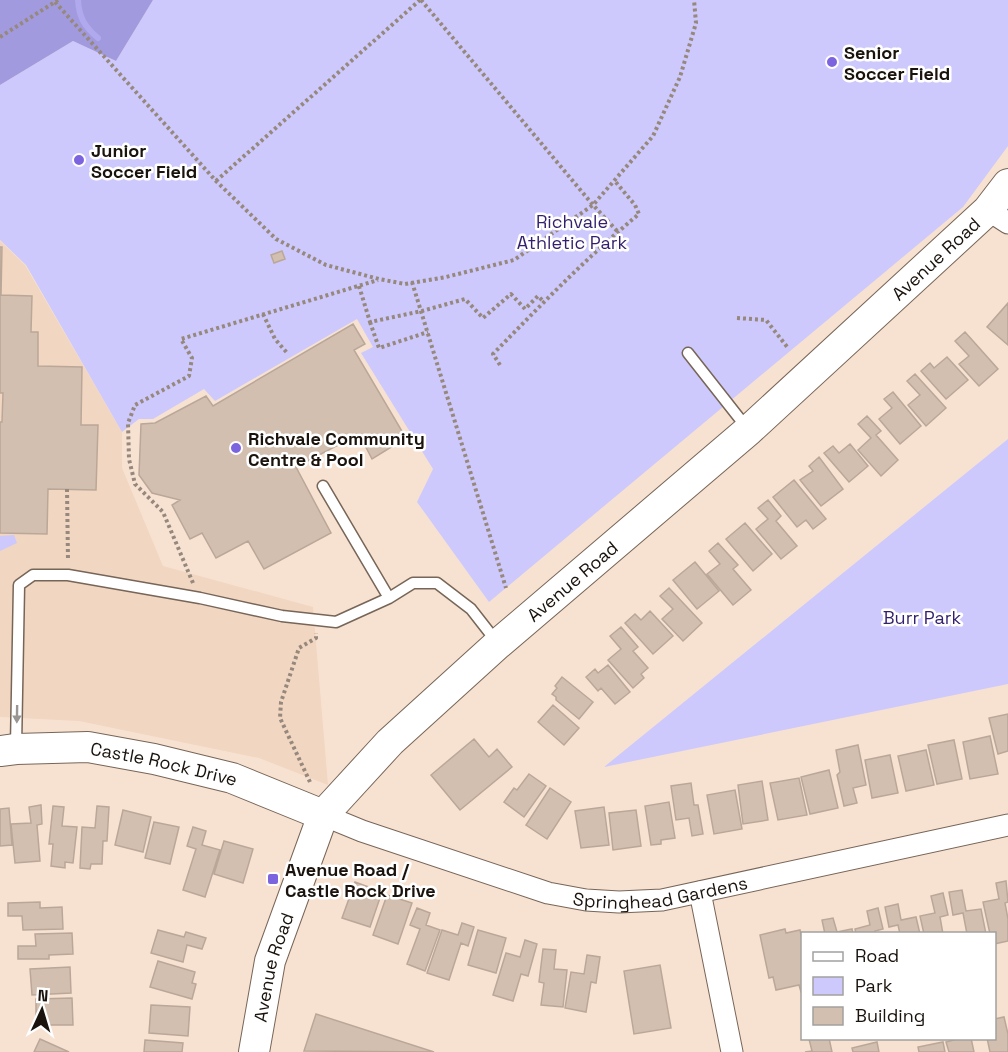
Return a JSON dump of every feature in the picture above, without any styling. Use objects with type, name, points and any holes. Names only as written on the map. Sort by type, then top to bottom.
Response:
[{"type":"street","name":"Avenue Road","points":[[254,1052],[270,961],[322,815],[390,742],[498,644],[998,217],[1008,184]]},
{"type":"street","name":"Castle Rock Drive","points":[[8,750],[88,747],[154,759],[232,778],[322,815]]},
{"type":"street","name":"Springhead Gardens","points":[[322,815],[362,831],[548,893],[586,900],[619,902],[662,900],[1008,825]]},
{"type":"street","points":[[700,892],[732,1052]]},
{"type":"lane","points":[[688,353],[749,430]]},
{"type":"lane","points":[[323,486],[389,598]]},
{"type":"lane","points":[[8,750],[18,679],[19,585],[33,575],[68,575],[200,598],[282,616],[336,622],[389,598],[413,583],[437,583],[471,609],[498,644]]},
{"type":"path","points":[[216,181],[420,0],[618,232]]},
{"type":"path","points":[[0,37],[56,1],[216,181],[276,239],[326,265],[405,284],[446,277],[514,260],[593,205],[653,136],[680,77],[696,22],[694,0]]},
{"type":"path","points":[[501,365],[493,354],[544,302],[639,214],[635,205],[614,180]]},
{"type":"path","points":[[200,598],[163,512],[135,484],[129,459],[128,423],[135,405],[189,376],[192,358],[181,339],[379,279]]},
{"type":"path","points":[[412,282],[506,588]]},
{"type":"path","points":[[359,285],[379,348],[428,332]]},
{"type":"path","points":[[370,322],[465,299],[483,318],[511,294],[525,309],[538,296],[544,302]]},
{"type":"path","points":[[263,314],[275,339],[288,354]]},
{"type":"path","points":[[737,318],[766,321],[788,348]]},
{"type":"path","points":[[66,489],[68,575]]},
{"type":"path","points":[[310,782],[280,718],[281,702],[299,648],[316,638],[318,621]]},
{"type":"shaded area","points":[[0,0],[153,0],[116,61],[73,41],[0,85]]},
{"type":"shaded area","points":[[0,241],[25,265],[122,432],[122,468],[163,566],[313,607],[328,785],[259,758],[79,721],[0,717]]},
{"type":"green space","name":"Richvale Athletic Park","points":[[153,0],[1008,0],[1008,146],[963,207],[489,602],[417,502],[433,469],[361,353],[373,347],[357,319],[215,401],[204,389],[153,419],[139,419],[122,432],[26,265],[0,240],[0,85],[73,41],[116,61]]},
{"type":"green space","name":"Burr Park","points":[[1008,439],[1008,684],[604,767]]},
{"type":"green space","points":[[14,535],[17,543],[0,551],[0,536]]},
{"type":"building","points":[[0,247],[2,247],[1,295],[32,296],[31,332],[38,332],[38,366],[82,367],[81,425],[98,425],[96,490],[48,489],[47,534],[0,533],[0,422],[2,422],[3,393],[0,393]]},
{"type":"building","points":[[282,251],[285,259],[274,263],[271,255]]},
{"type":"building","points":[[1008,303],[1008,345],[987,327]]},
{"type":"building","name":"Richvale Community Centre & Pool","points":[[353,324],[365,344],[354,350],[406,438],[372,459],[359,434],[296,467],[331,533],[264,569],[248,541],[216,558],[202,533],[190,539],[172,505],[180,500],[152,493],[139,475],[141,424],[155,423],[206,396],[213,406]]},
{"type":"building","points":[[965,332],[998,369],[979,386],[959,364],[969,356],[955,341]]},
{"type":"building","points":[[947,357],[968,380],[946,399],[921,371],[930,363],[934,368]]},
{"type":"building","points":[[915,374],[946,408],[926,426],[908,405],[920,395],[907,381]]},
{"type":"building","points":[[893,392],[921,426],[900,444],[879,419],[892,408],[884,399]]},
{"type":"building","points":[[867,416],[881,431],[876,435],[898,460],[881,476],[858,450],[871,438],[858,424]]},
{"type":"building","points":[[850,444],[868,466],[849,482],[824,453],[833,446],[839,453]]},
{"type":"building","points":[[819,457],[843,489],[821,506],[800,480],[813,471],[809,466]]},
{"type":"building","points":[[794,480],[826,519],[813,529],[806,520],[797,527],[773,497]]},
{"type":"building","points":[[768,500],[781,516],[776,521],[797,546],[781,559],[756,529],[768,519],[758,508]]},
{"type":"building","points":[[745,523],[772,554],[753,571],[726,539]]},
{"type":"building","points":[[718,543],[738,565],[733,569],[751,590],[733,605],[707,574],[720,564],[709,551]]},
{"type":"building","points":[[695,562],[719,591],[697,609],[673,580]]},
{"type":"building","points":[[669,588],[702,623],[683,641],[662,619],[673,609],[660,596]]},
{"type":"building","points":[[650,611],[673,636],[653,654],[625,623],[635,614],[641,620]]},
{"type":"building","points":[[621,627],[638,647],[633,651],[648,668],[641,674],[644,678],[633,688],[608,660],[621,649],[610,636]]},
{"type":"building","points":[[608,665],[630,692],[615,704],[601,688],[598,691],[586,677],[595,669],[598,673]]},
{"type":"building","points":[[562,677],[593,702],[579,719],[552,694]]},
{"type":"building","points":[[553,705],[579,728],[564,745],[538,722]]},
{"type":"building","points":[[1008,714],[1008,751],[998,754],[989,718]]},
{"type":"building","points":[[990,736],[998,774],[970,779],[963,742]]},
{"type":"building","points":[[474,739],[489,757],[497,749],[512,767],[460,810],[431,775]]},
{"type":"building","points":[[954,740],[962,779],[937,784],[928,745]]},
{"type":"building","points":[[858,745],[866,785],[853,788],[857,803],[844,806],[837,775],[840,772],[836,750]]},
{"type":"building","points":[[926,750],[934,785],[906,791],[898,756]]},
{"type":"building","points":[[890,755],[898,793],[872,798],[865,760]]},
{"type":"building","points":[[829,770],[838,808],[810,814],[801,777]]},
{"type":"building","points":[[529,774],[546,786],[524,817],[504,802],[514,788],[517,790]]},
{"type":"building","points":[[799,778],[807,815],[778,820],[770,783]]},
{"type":"building","points":[[762,781],[768,820],[743,824],[738,785]]},
{"type":"building","points":[[691,783],[694,805],[698,805],[703,834],[692,836],[689,818],[676,820],[671,786]]},
{"type":"building","points":[[550,788],[571,802],[547,839],[526,825]]},
{"type":"building","points":[[735,790],[742,829],[714,834],[707,795]]},
{"type":"building","points":[[669,802],[675,838],[661,840],[661,844],[651,845],[645,806]]},
{"type":"building","points":[[41,805],[42,824],[37,825],[40,861],[15,863],[11,824],[31,823],[29,807]]},
{"type":"building","points":[[53,806],[64,807],[62,826],[77,827],[73,863],[65,862],[65,868],[51,866],[53,844],[49,844]]},
{"type":"building","points":[[97,806],[109,807],[107,841],[103,841],[102,864],[91,864],[90,869],[80,868],[82,827],[95,828]]},
{"type":"building","points":[[604,807],[609,845],[581,848],[575,811]]},
{"type":"building","points":[[9,808],[12,845],[0,846],[0,809]]},
{"type":"building","points":[[123,810],[151,817],[143,852],[115,845]]},
{"type":"building","points":[[636,810],[641,846],[613,850],[609,813]]},
{"type":"building","points":[[154,822],[179,827],[170,864],[145,858]]},
{"type":"building","points":[[193,827],[206,831],[202,845],[220,850],[205,897],[183,890],[196,849],[187,846]]},
{"type":"building","points":[[224,841],[253,849],[243,883],[214,874]]},
{"type":"building","points":[[1006,881],[1008,941],[996,944],[996,932],[990,932],[983,902],[999,899],[996,883]]},
{"type":"building","points":[[355,882],[382,892],[370,927],[342,918]]},
{"type":"building","points":[[962,890],[966,911],[981,909],[986,932],[967,932],[963,913],[953,915],[949,892]]},
{"type":"building","points":[[943,893],[948,915],[940,917],[943,932],[924,932],[920,916],[935,913],[931,896]]},
{"type":"building","points":[[387,895],[412,903],[398,944],[373,935]]},
{"type":"building","points":[[40,902],[40,908],[62,907],[63,929],[23,930],[22,916],[8,916],[8,903]]},
{"type":"building","points":[[898,904],[901,920],[916,917],[920,932],[900,932],[898,925],[889,927],[885,907]]},
{"type":"building","points":[[417,908],[430,913],[426,925],[440,930],[425,971],[407,964],[420,929],[410,925]]},
{"type":"building","points":[[878,908],[883,929],[875,932],[856,932],[855,929],[870,925],[867,911]]},
{"type":"building","points":[[833,918],[837,932],[825,932],[822,920]]},
{"type":"building","points":[[462,923],[474,927],[468,946],[461,943],[449,980],[427,973],[442,930],[458,935]]},
{"type":"building","points":[[785,929],[786,933],[800,930],[801,992],[799,985],[776,990],[773,977],[769,978],[760,935]]},
{"type":"building","points":[[852,929],[853,932],[837,932]]},
{"type":"building","points":[[158,930],[184,937],[186,932],[206,938],[202,949],[187,945],[183,962],[151,953]]},
{"type":"building","points":[[478,930],[506,938],[496,973],[468,965]]},
{"type":"building","points":[[72,933],[73,954],[49,955],[49,959],[18,959],[18,946],[36,946],[35,934]]},
{"type":"building","points":[[525,940],[537,944],[528,976],[521,974],[513,1001],[493,995],[506,953],[520,957]]},
{"type":"building","points":[[543,949],[556,950],[554,969],[567,970],[563,1007],[541,1005],[544,983],[539,982]]},
{"type":"building","points":[[587,955],[600,957],[596,983],[591,982],[586,1012],[565,1008],[571,972],[584,974]]},
{"type":"building","points":[[158,961],[195,972],[192,983],[196,984],[192,999],[150,987]]},
{"type":"building","points":[[660,965],[671,1028],[634,1034],[624,971]]},
{"type":"building","points":[[70,967],[71,993],[32,995],[30,969]]},
{"type":"building","points":[[72,998],[73,1025],[36,1025],[36,999]]},
{"type":"building","points":[[151,1005],[190,1007],[188,1036],[149,1033]]},
{"type":"building","points":[[316,1014],[434,1052],[304,1051]]},
{"type":"building","points":[[1004,1017],[1008,1034],[1008,1052],[990,1052],[987,1040],[996,1040],[996,1019]]},
{"type":"building","points":[[40,1039],[69,1052],[34,1052]]},
{"type":"building","points":[[145,1040],[183,1043],[182,1052],[144,1052]]},
{"type":"building","points":[[809,1040],[829,1040],[832,1052],[805,1052],[812,1051]]},
{"type":"building","points":[[971,1040],[974,1052],[949,1052],[946,1042]]},
{"type":"building","points":[[877,1042],[879,1052],[853,1052],[852,1048]]},
{"type":"building","points":[[943,1042],[945,1052],[919,1052],[918,1047]]},
{"type":"waterway","points":[[78,0],[84,22],[98,38]]},
{"type":"place","name":"Senior Soccer Field","points":[[832,62]]},
{"type":"place","name":"Junior Soccer Field","points":[[79,160]]},
{"type":"place","name":"Richvale Community Centre & Pool","points":[[236,448]]},
{"type":"place","name":"Avenue Road / Castle Rock Drive","points":[[273,879]]}]
